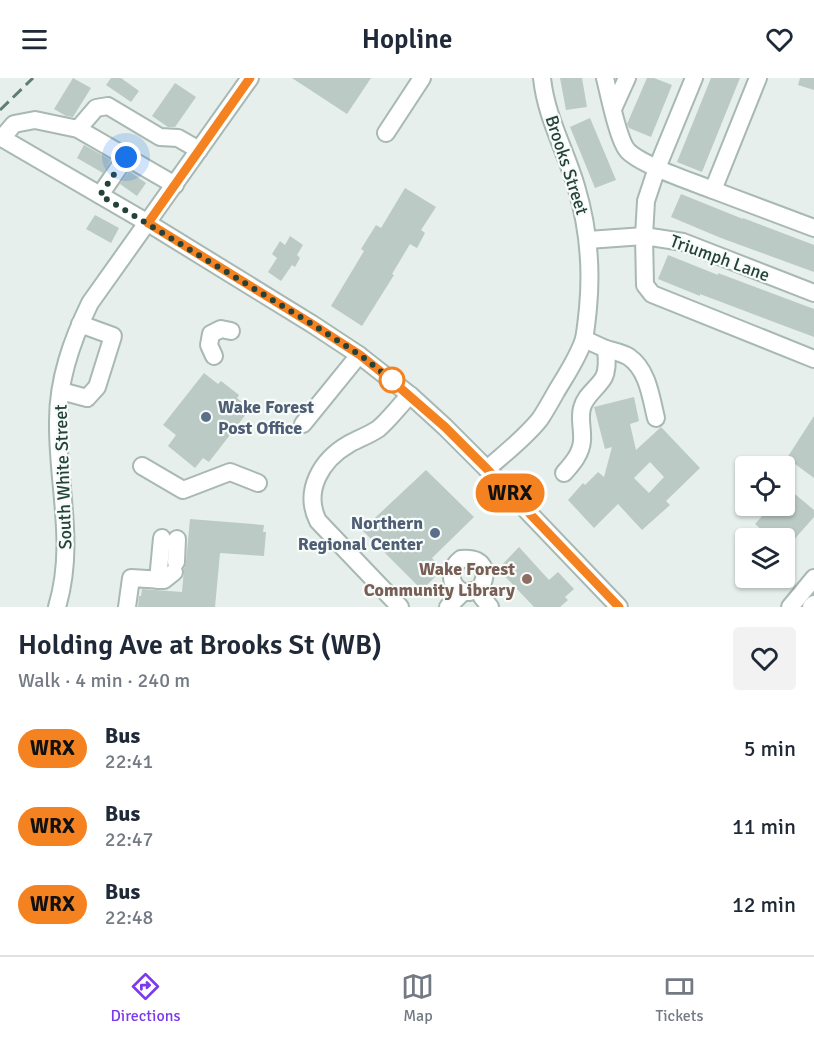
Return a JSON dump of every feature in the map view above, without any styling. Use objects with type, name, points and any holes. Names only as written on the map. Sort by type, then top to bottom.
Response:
[{"type":"street","name":"South White Street","points":[[57,607],[64,572],[66,527],[58,420],[69,353],[90,303],[250,78]]},
{"type":"street","points":[[386,133],[422,78]]},
{"type":"street","name":"Brooks Street","points":[[487,469],[513,448],[540,419],[575,361],[584,339],[590,279],[585,219],[576,184],[552,122],[542,78]]},
{"type":"street","points":[[605,78],[621,137],[627,150],[657,168],[814,228]]},
{"type":"street","points":[[613,109],[627,78]]},
{"type":"street","points":[[694,78],[646,201],[645,285],[652,294],[814,359]]},
{"type":"street","points":[[713,190],[758,78]]},
{"type":"street","points":[[78,129],[96,108],[108,106],[159,137],[178,138],[199,150]]},
{"type":"street","points":[[175,185],[78,129],[35,120],[14,124],[1,137],[148,223],[360,355],[445,427],[615,606]]},
{"type":"street","points":[[100,195],[126,157]]},
{"type":"street","name":"Triumph Lane","points":[[588,240],[644,236],[683,242],[814,293]]},
{"type":"street","points":[[61,392],[87,398],[97,387],[113,336],[80,324]]},
{"type":"street","points":[[214,356],[208,345],[211,334],[220,328],[231,331]]},
{"type":"street","points":[[584,339],[628,356],[641,369],[651,395],[656,418]]},
{"type":"street","points":[[564,473],[576,459],[582,441],[580,422],[582,406],[604,377],[606,349]]},
{"type":"street","points":[[303,424],[360,355]]},
{"type":"street","points":[[400,607],[318,521],[311,498],[314,484],[322,468],[334,455],[348,444],[377,429],[410,395]]},
{"type":"street","points":[[142,466],[183,490],[230,472],[258,483]]},
{"type":"street","points":[[127,607],[131,578],[158,580],[164,580],[175,567],[170,538],[158,580]]},
{"type":"street","points":[[790,607],[814,578]]},
{"type":"street","points":[[448,607],[471,590],[482,597],[490,607]]},
{"type":"building","points":[[73,78],[91,88],[73,117],[54,109]]},
{"type":"building","points":[[111,78],[121,78],[139,91],[131,102],[106,85]]},
{"type":"building","points":[[292,78],[371,78],[347,114]]},
{"type":"building","points":[[560,78],[582,78],[587,107],[566,110]]},
{"type":"building","points":[[647,78],[654,78],[672,85],[651,137],[629,128],[627,124]]},
{"type":"building","points":[[711,78],[740,78],[702,172],[677,162]]},
{"type":"building","points":[[800,78],[814,78],[814,90],[798,85]]},
{"type":"building","points":[[175,83],[196,97],[175,127],[168,127],[152,116]]},
{"type":"building","points":[[590,118],[616,180],[595,188],[570,127]]},
{"type":"building","points":[[84,145],[111,160],[103,173],[77,158]]},
{"type":"building","points":[[129,171],[146,183],[137,196],[120,184]]},
{"type":"building","points":[[405,188],[436,207],[421,230],[425,233],[417,248],[410,244],[392,274],[394,275],[362,326],[331,306],[364,251],[361,249],[376,225],[381,228]]},
{"type":"building","points":[[681,194],[814,245],[814,272],[671,217]]},
{"type":"building","points":[[95,215],[119,228],[111,243],[86,229]]},
{"type":"building","points":[[290,236],[303,245],[297,255],[300,258],[295,267],[292,265],[281,281],[268,272],[277,258],[272,254],[280,241],[285,245]]},
{"type":"building","points":[[668,255],[814,309],[814,337],[658,279]]},
{"type":"building","name":"Wake Forest Post Office","points":[[204,373],[218,384],[221,381],[239,395],[237,398],[250,409],[209,462],[203,458],[195,468],[168,446],[176,435],[163,425]]},
{"type":"building","points":[[634,397],[639,421],[630,424],[636,450],[661,427],[700,468],[666,501],[670,505],[642,530],[618,504],[594,528],[568,500],[583,483],[585,485],[598,472],[604,477],[612,447],[605,449],[594,407]],"holes":[[[650,462],[664,477],[649,493],[634,478]]]},
{"type":"building","points":[[814,416],[814,478],[795,464],[795,456],[788,456]]},
{"type":"building","points":[[426,470],[474,517],[432,558],[442,570],[422,590],[362,530]]},
{"type":"building","points":[[795,494],[814,510],[814,517],[795,539],[795,528],[760,528],[755,524],[762,516],[795,516]]},
{"type":"building","points":[[190,519],[264,525],[263,532],[266,532],[264,556],[220,553],[215,607],[138,607],[142,589],[182,592]]},
{"type":"building","name":"Wake Forest Community Library","points":[[519,547],[549,580],[558,572],[574,589],[565,597],[568,600],[560,607],[534,607],[498,569]]},
{"type":"railway","points":[[0,110],[33,78]]},
{"type":"bus line","name":"WRX","points":[[250,78],[148,223],[360,355],[410,395],[487,469],[619,607]]},
{"type":"place","name":"Wake Forest Post Office","points":[[206,417]]},
{"type":"place","name":"Northern Regional Center","points":[[435,533]]},
{"type":"place","name":"Wake Forest Community Library","points":[[527,579]]},
{"type":"route","points":[[126,157],[100,195],[312,324],[360,355],[392,380]]}]
